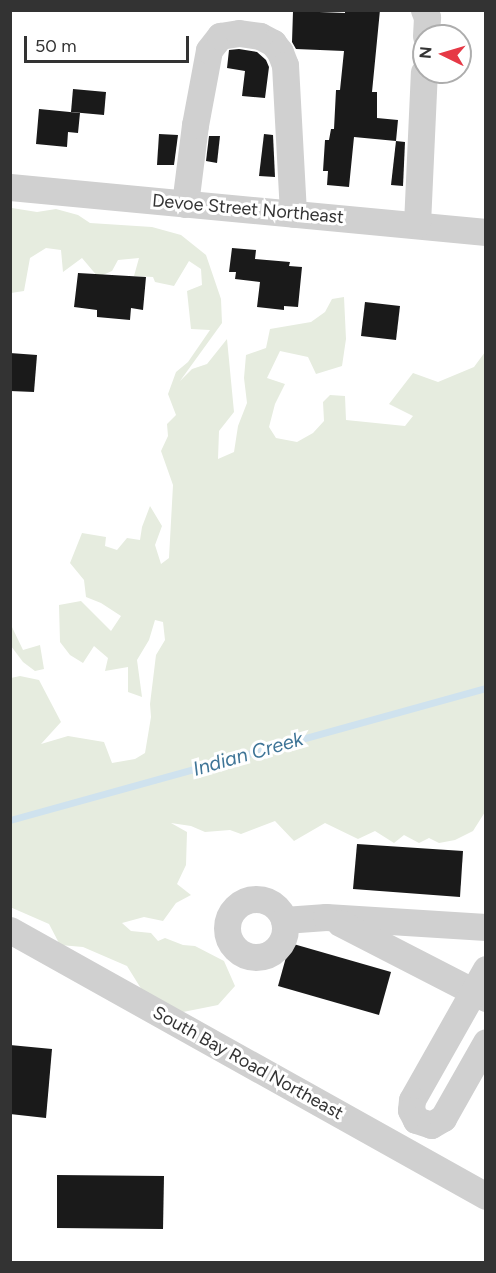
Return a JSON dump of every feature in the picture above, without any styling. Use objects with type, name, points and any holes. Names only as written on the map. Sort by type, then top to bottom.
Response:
[{"type":"street","points":[[185,204],[195,124],[209,50],[220,36],[239,33],[260,36],[273,44],[280,52],[285,65],[293,214]]},
{"type":"street","points":[[417,224],[423,84]]},
{"type":"street","name":"Devoe Street Northeast","points":[[10,187],[486,232]]},
{"type":"street","points":[[326,917],[481,986],[444,1044],[411,1105],[412,1115],[421,1124],[431,1125],[442,1118],[480,1052],[444,1044]]},
{"type":"street","points":[[284,920],[326,917],[486,927]]},
{"type":"street","name":"South Bay Road Northeast","points":[[10,930],[486,1196]]},
{"type":"street","points":[[406,1151],[421,1124]]},
{"type":"shaded area","points":[[12,208],[37,212],[56,209],[78,215],[90,223],[152,227],[181,235],[206,255],[221,299],[222,323],[180,381],[192,369],[207,364],[227,339],[234,412],[219,431],[218,459],[234,452],[238,426],[247,403],[244,378],[246,355],[266,348],[270,329],[311,322],[325,312],[332,299],[344,297],[346,339],[342,366],[316,374],[308,357],[280,351],[267,378],[285,384],[275,404],[269,427],[276,438],[297,442],[313,433],[324,421],[323,402],[330,395],[345,396],[346,420],[405,426],[413,416],[389,404],[413,373],[438,382],[474,367],[485,352],[485,812],[473,831],[455,840],[439,843],[429,838],[419,843],[404,835],[394,843],[375,831],[358,839],[325,823],[294,841],[275,821],[241,834],[230,830],[205,832],[191,826],[171,823],[187,832],[186,865],[177,884],[191,895],[176,903],[163,921],[144,917],[122,923],[131,931],[151,933],[158,941],[165,938],[183,945],[195,946],[224,961],[235,986],[218,1005],[173,1014],[150,1003],[127,966],[83,947],[60,945],[49,924],[10,907],[11,678],[20,676],[39,680],[61,722],[41,744],[68,736],[104,742],[112,763],[135,759],[145,753],[151,717],[150,704],[156,655],[165,640],[163,622],[155,620],[149,640],[137,660],[142,697],[128,692],[128,667],[105,671],[108,658],[94,646],[83,663],[70,655],[60,642],[59,605],[81,601],[111,631],[121,616],[101,603],[86,597],[84,580],[70,563],[82,533],[106,537],[105,546],[117,550],[127,538],[140,540],[150,506],[162,526],[155,545],[161,564],[169,558],[173,485],[161,451],[168,436],[167,424],[176,415],[168,394],[176,372],[188,362],[210,330],[191,329],[187,291],[202,285],[201,269],[189,261],[174,286],[155,282],[153,277],[134,276],[139,258],[118,260],[112,271],[98,277],[82,258],[63,272],[61,250],[46,248],[30,258],[24,291],[11,293]]},
{"type":"shaded area","points":[[11,625],[23,650],[40,645],[44,669],[35,671],[23,662],[11,646]]},
{"type":"building","points":[[345,10],[380,10],[372,92],[377,92],[377,118],[398,120],[396,141],[354,137],[349,187],[327,185],[328,171],[323,171],[325,140],[329,140],[331,129],[334,129],[336,90],[340,90],[344,51],[296,49],[292,42],[293,11],[345,13]]},
{"type":"building","points":[[229,50],[257,52],[266,60],[269,67],[265,98],[242,96],[245,71],[227,68]]},
{"type":"building","points":[[73,89],[106,92],[104,115],[71,112]]},
{"type":"building","points":[[39,109],[80,113],[78,133],[68,132],[67,147],[36,144]]},
{"type":"building","points":[[159,134],[178,135],[174,165],[157,165]]},
{"type":"building","points":[[264,134],[273,135],[275,177],[259,176]]},
{"type":"building","points":[[209,136],[220,136],[217,163],[206,161]]},
{"type":"building","points":[[396,141],[405,142],[403,186],[391,185]]},
{"type":"building","points":[[232,248],[256,250],[255,259],[290,262],[289,266],[302,267],[298,307],[284,306],[284,310],[257,307],[260,282],[235,279],[236,272],[229,272]]},
{"type":"building","points":[[78,273],[146,277],[143,310],[131,308],[130,320],[97,317],[97,310],[74,307]]},
{"type":"building","points":[[365,302],[400,306],[396,340],[361,336]]},
{"type":"building","points":[[10,353],[37,355],[34,392],[10,391]]},
{"type":"building","points":[[357,844],[463,851],[460,897],[353,889]]},
{"type":"building","points":[[290,943],[391,972],[379,1015],[278,986]]},
{"type":"building","points":[[10,1045],[52,1049],[46,1118],[10,1114]]},
{"type":"building","points":[[57,1175],[164,1176],[163,1229],[57,1228]]},
{"type":"waterway","name":"Indian Creek","points":[[10,820],[486,688]]}]
